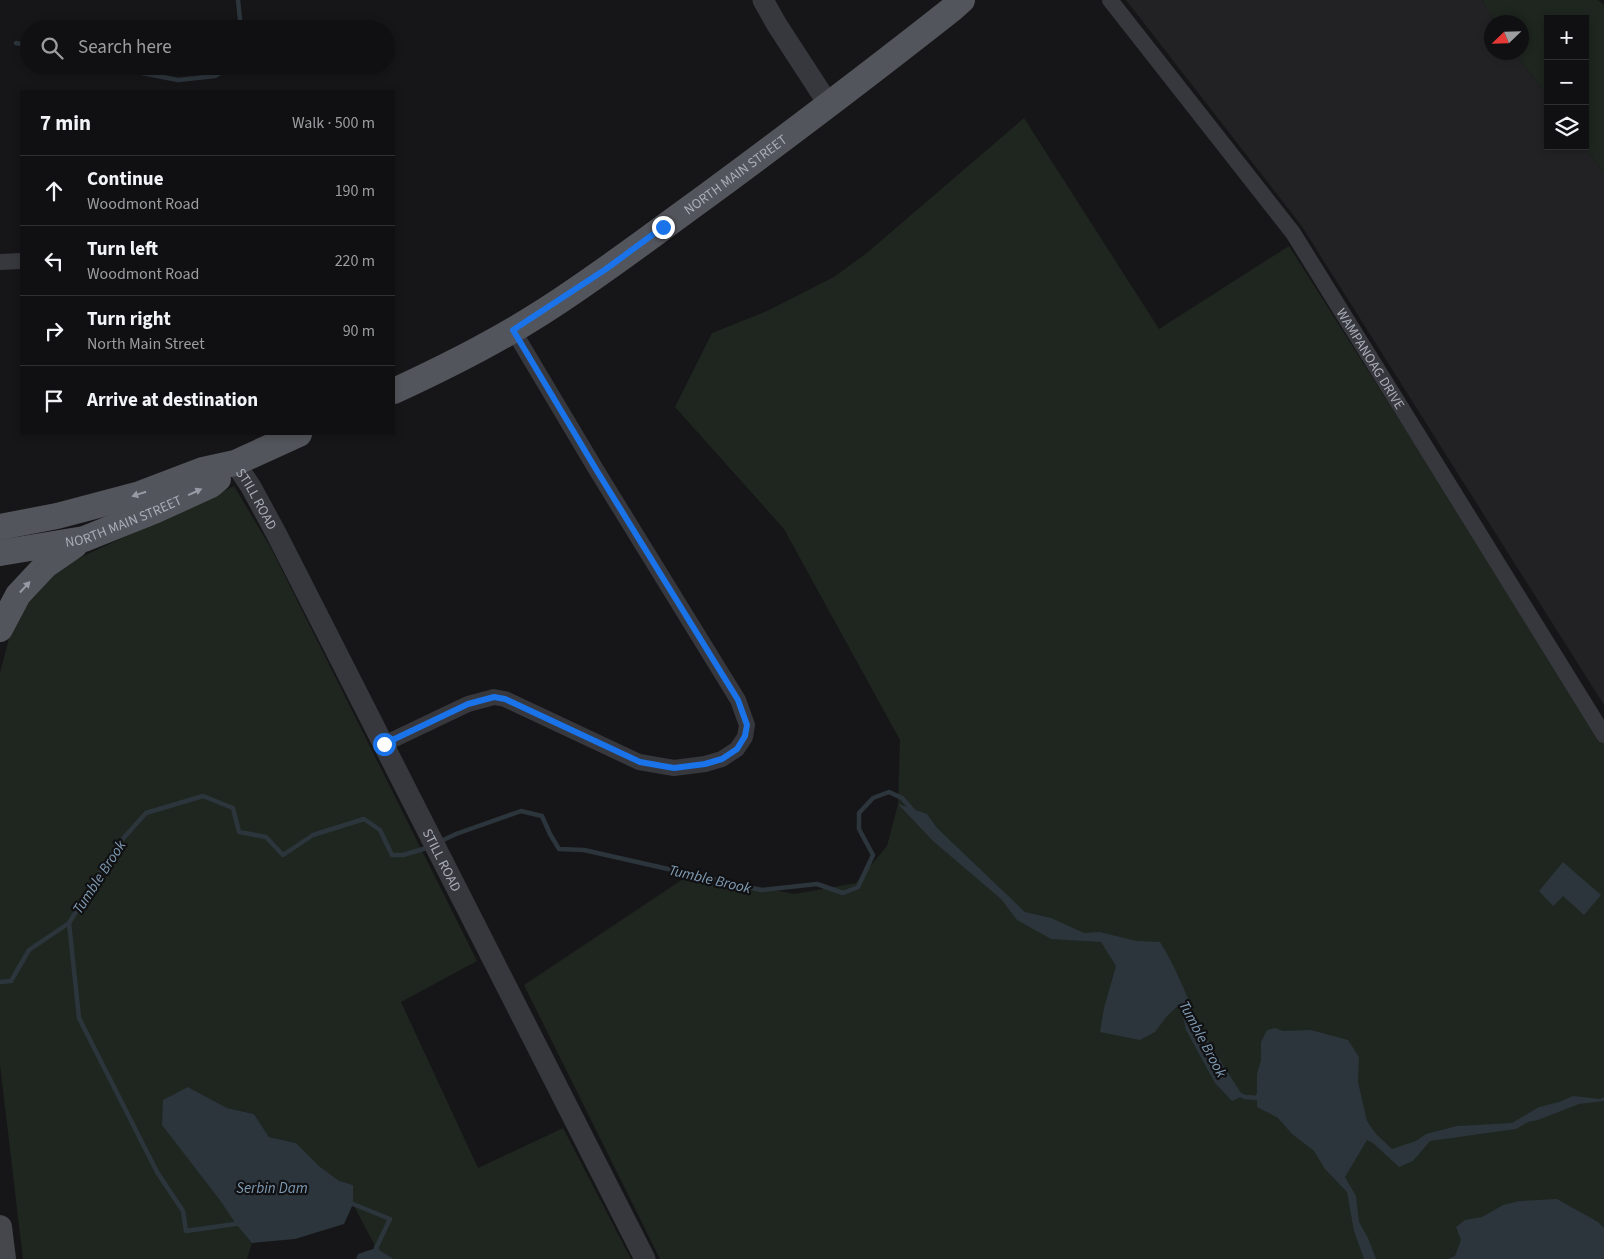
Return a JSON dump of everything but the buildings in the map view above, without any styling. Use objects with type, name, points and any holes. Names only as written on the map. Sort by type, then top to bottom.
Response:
[{"type":"main road","name":"NORTH MAIN STREET","points":[[395,390],[468,355],[513,330],[606,269],[829,105],[962,0]]},
{"type":"main road","name":"NORTH MAIN STREET","points":[[0,527],[57,516],[140,494],[203,470],[235,463],[297,435]]},
{"type":"main road","name":"NORTH MAIN STREET","points":[[0,553],[84,539],[154,511],[211,485],[235,463]]},
{"type":"main road","points":[[0,629],[18,595],[46,565],[84,539]]},
{"type":"main road","points":[[0,1227],[4,1259]]},
{"type":"street","points":[[763,0],[777,26],[829,105]]},
{"type":"street","name":"WAMPANOAG DRIVE","points":[[1110,0],[1293,233],[1604,735]]},
{"type":"street","points":[[0,262],[20,261]]},
{"type":"street","points":[[384,744],[468,704],[494,697],[505,699],[640,762],[674,768],[705,764],[722,759],[737,749],[745,736],[747,725],[738,700],[513,330]]},
{"type":"street","name":"STILL ROAD","points":[[235,463],[251,487],[277,534],[645,1259]]},
{"type":"shaded area","points":[[1126,0],[1482,0],[1491,15],[1484,15],[1484,60],[1520,60],[1544,92],[1544,150],[1587,150],[1604,173],[1604,705],[1301,225]]},
{"type":"shaded area","points":[[1482,0],[1598,0],[1604,5],[1604,173],[1587,150],[1589,150],[1589,15],[1544,15],[1544,92],[1520,60],[1529,60],[1529,15],[1491,15]]},
{"type":"shaded area","points":[[1024,118],[1159,329],[1289,246],[1604,743],[1604,1259],[660,1259],[524,985],[692,873],[794,894],[856,883],[887,846],[898,804],[900,740],[784,529],[675,407],[712,333],[767,311],[834,277],[868,252]]},
{"type":"shaded area","points":[[234,486],[272,550],[477,961],[401,1002],[478,1168],[563,1128],[631,1259],[394,1259],[376,1248],[353,1204],[353,1185],[339,1182],[319,1166],[296,1143],[269,1137],[254,1114],[227,1108],[188,1087],[219,1199],[252,1243],[247,1259],[23,1259],[0,1065],[0,673],[14,619],[62,566]]},
{"type":"water","points":[[898,804],[927,814],[937,828],[1025,912],[1051,918],[1084,933],[1099,932],[1137,941],[1160,942],[1176,970],[1202,1029],[1243,1096],[1232,1101],[1215,1083],[1186,1030],[1180,1004],[1167,1016],[1155,1032],[1140,1040],[1100,1032],[1104,1008],[1116,966],[1101,942],[1051,939],[1017,920],[1001,899],[933,841]]},
{"type":"water","points":[[1563,862],[1601,895],[1584,915],[1563,896],[1553,906],[1539,891]]},
{"type":"water","points":[[1275,1028],[1283,1031],[1311,1030],[1348,1040],[1359,1057],[1358,1082],[1367,1121],[1376,1134],[1392,1149],[1416,1141],[1426,1134],[1457,1126],[1512,1123],[1539,1107],[1573,1096],[1600,1099],[1604,1097],[1604,1101],[1579,1104],[1528,1122],[1516,1129],[1430,1141],[1413,1161],[1399,1167],[1373,1143],[1367,1140],[1345,1177],[1356,1196],[1359,1222],[1376,1259],[1364,1259],[1354,1231],[1347,1192],[1325,1169],[1314,1151],[1292,1134],[1278,1118],[1257,1107],[1257,1074],[1261,1060],[1261,1042],[1267,1030]]},
{"type":"water","name":"Serbin Dam","points":[[188,1087],[227,1108],[254,1114],[269,1137],[296,1143],[319,1166],[339,1181],[353,1185],[353,1204],[344,1224],[295,1239],[252,1243],[162,1125],[163,1100]]},
{"type":"water","points":[[1557,1199],[1598,1222],[1604,1228],[1604,1259],[1448,1259],[1455,1256],[1461,1240],[1456,1227],[1465,1220],[1482,1217],[1503,1205],[1519,1201]]},
{"type":"water","points":[[376,1248],[394,1259],[356,1259],[358,1254]]},
{"type":"waterway","points":[[238,0],[240,20]]},
{"type":"waterway","points":[[16,43],[20,44]]},
{"type":"waterway","points":[[152,75],[178,80],[217,75]]},
{"type":"waterway","name":"Tumble Brook","points":[[439,842],[521,811],[542,816],[559,849],[584,850],[761,890],[817,884],[843,893],[858,887],[873,855],[859,829],[859,813],[873,798],[889,792],[902,798],[915,813]]},
{"type":"waterway","name":"Tumble Brook","points":[[0,982],[11,981],[29,950],[69,923],[119,843],[146,813],[203,796],[233,808],[239,832],[266,837],[283,855],[313,835],[364,819],[380,830],[392,855],[403,855],[430,847]]},
{"type":"waterway","points":[[69,923],[79,1018],[157,1172],[183,1211],[186,1231],[242,1223]]},
{"type":"waterway","name":"Tumble Brook","points":[[1238,1094],[1245,1097],[1258,1098],[1259,1093]]},
{"type":"waterway","points":[[348,1204],[353,1204],[390,1219],[376,1248],[382,1259]]},
{"type":"route","points":[[384,744],[468,704],[494,697],[505,699],[640,762],[674,768],[705,764],[722,759],[737,749],[745,736],[747,725],[738,700],[513,330],[542,313],[663,227]]}]
